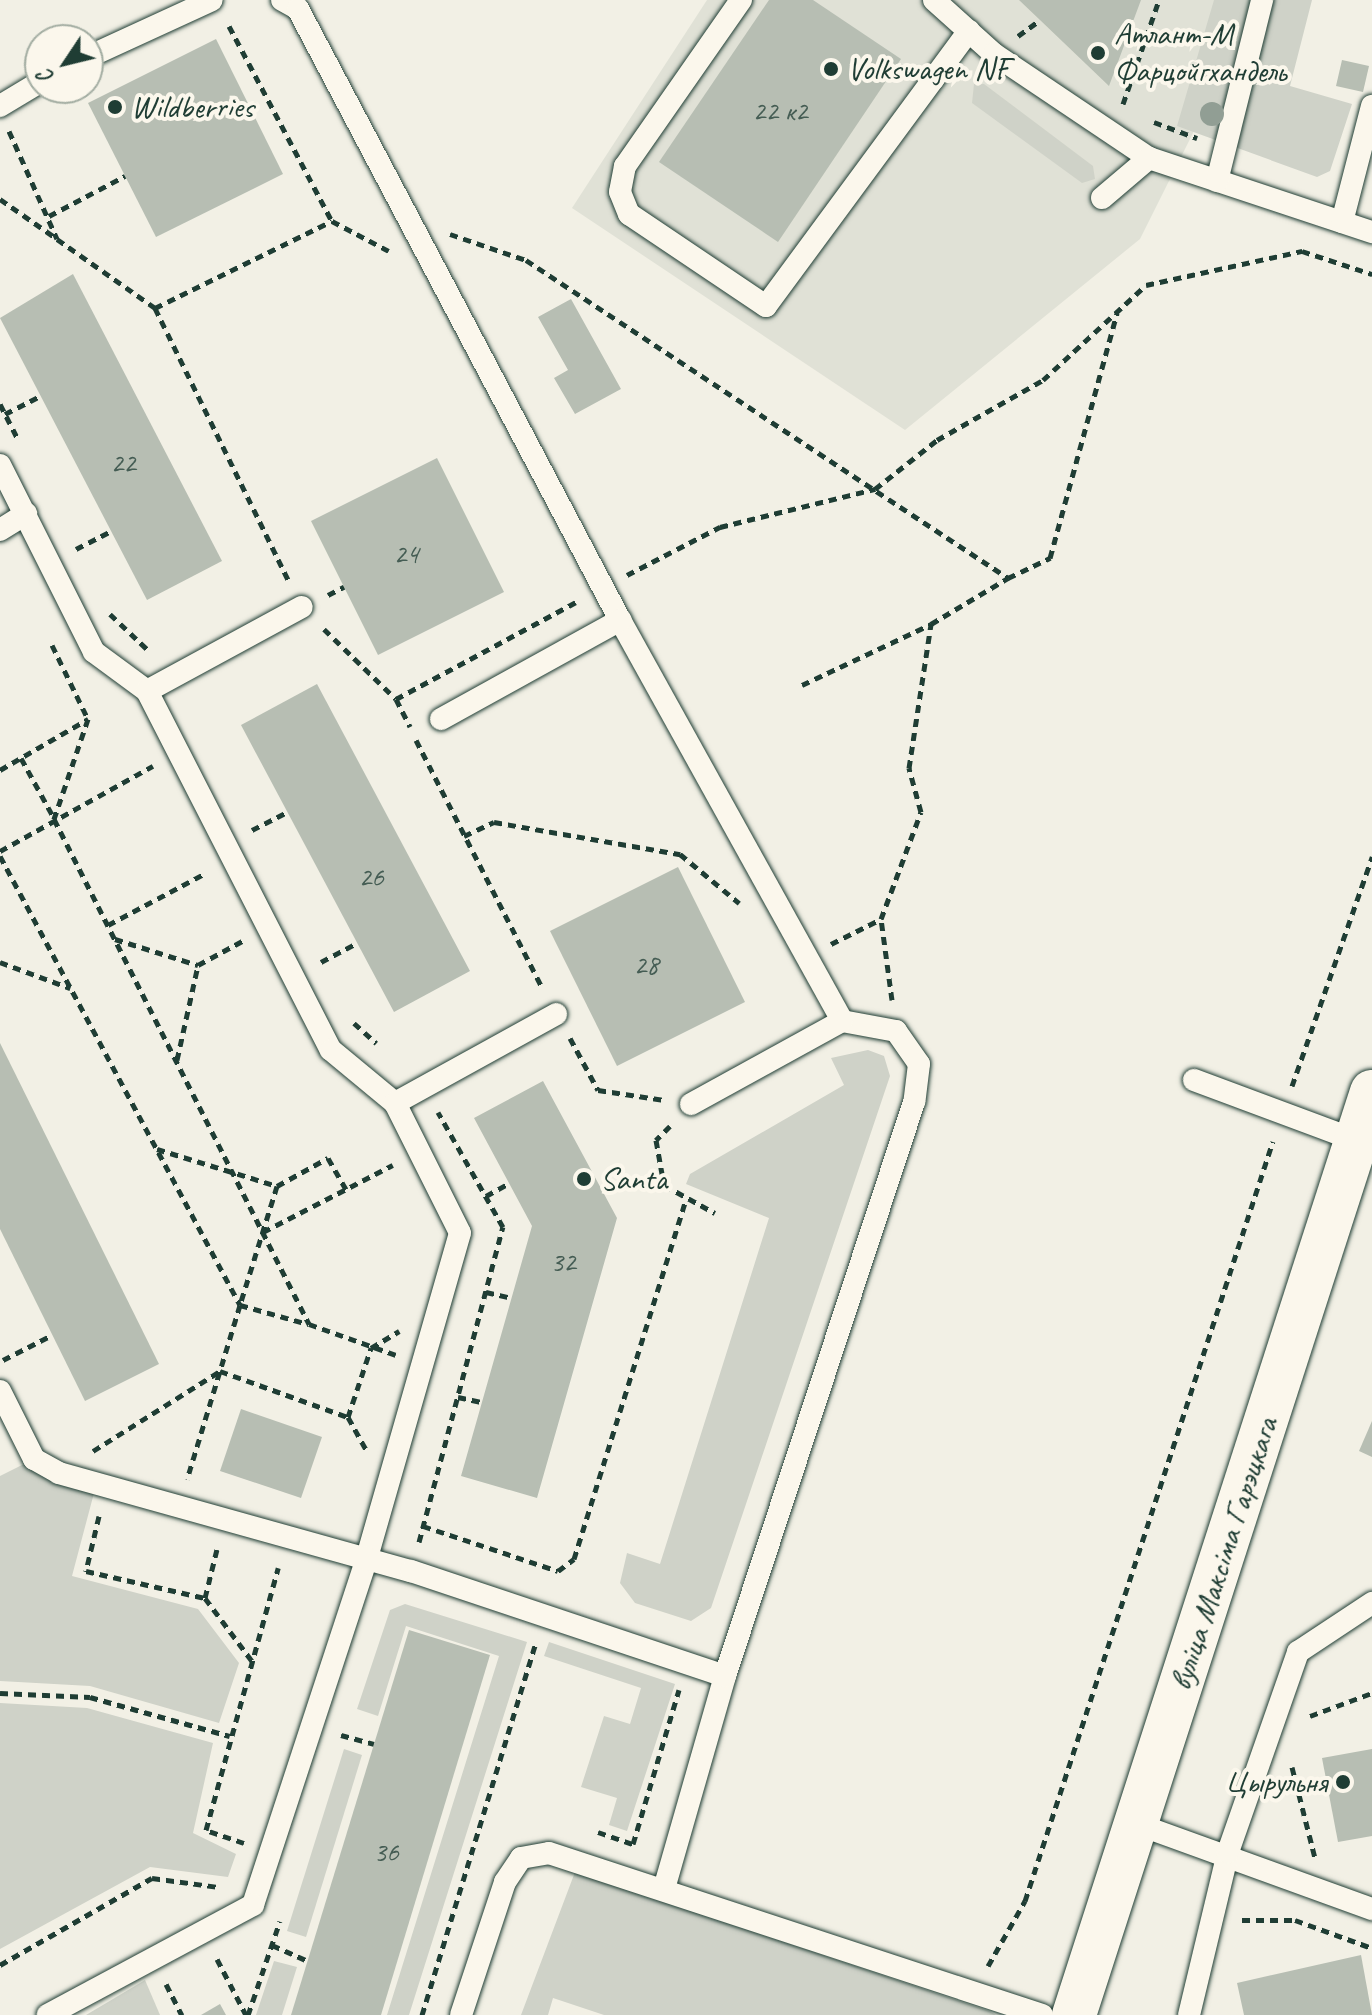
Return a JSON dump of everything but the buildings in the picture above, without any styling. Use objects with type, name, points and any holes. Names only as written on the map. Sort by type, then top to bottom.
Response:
[{"type":"main road","name":"вуліца Максіма Гарэцкага","points":[[1074,2015],[1364,1144],[1372,1092]]},
{"type":"lane","points":[[282,0],[298,9],[620,620],[842,1021]]},
{"type":"lane","points":[[741,0],[625,166],[620,192],[629,214],[766,306],[969,31]]},
{"type":"lane","points":[[934,0],[969,31],[1149,158],[1372,232]]},
{"type":"lane","points":[[1217,181],[1262,0]]},
{"type":"lane","points":[[104,51],[217,7]]},
{"type":"lane","points":[[3,116],[24,97]]},
{"type":"lane","points":[[1342,222],[1372,106]]},
{"type":"lane","points":[[1102,198],[1149,158]]},
{"type":"lane","points":[[0,465],[94,652],[147,691],[331,1050],[395,1103],[460,1233],[367,1558],[253,1905],[201,1928],[48,2015]]},
{"type":"lane","points":[[0,530],[26,514]]},
{"type":"lane","points":[[147,691],[302,607]]},
{"type":"lane","points":[[441,719],[620,620]]},
{"type":"lane","points":[[395,1103],[556,1014]]},
{"type":"lane","points":[[664,1889],[725,1676],[914,1102],[919,1064],[896,1031],[842,1021],[691,1104]]},
{"type":"lane","points":[[1194,1080],[1283,1110],[1364,1144]]},
{"type":"lane","points":[[0,1391],[34,1459],[59,1473],[367,1558],[725,1676]]},
{"type":"lane","points":[[1189,2015],[1209,1920],[1228,1852],[1298,1652],[1372,1603]]},
{"type":"lane","points":[[1137,1824],[1228,1852],[1372,1909]]},
{"type":"lane","points":[[461,2015],[505,1882],[521,1858],[549,1853],[1042,2015]]},
{"type":"path","points":[[217,7],[332,221],[439,278]]},
{"type":"path","points":[[3,116],[57,239]]},
{"type":"path","points":[[49,216],[125,176]]},
{"type":"path","points":[[0,199],[155,308],[302,607],[396,699],[720,527],[875,489],[937,440],[1043,380],[1146,285],[1302,251],[1372,274]]},
{"type":"path","points":[[408,219],[526,260],[1008,578]]},
{"type":"path","points":[[155,308],[332,221]]},
{"type":"path","points":[[802,685],[931,624],[1008,578],[1050,558],[1118,311]]},
{"type":"path","points":[[5,414],[40,396]]},
{"type":"path","points":[[75,550],[111,531]]},
{"type":"path","points":[[896,1031],[881,919],[921,812],[909,768],[931,624]]},
{"type":"path","points":[[47,635],[88,719],[54,819]]},
{"type":"path","points":[[0,770],[88,719]]},
{"type":"path","points":[[179,752],[54,819],[0,854],[240,1305],[309,1324],[371,1348],[423,1361]]},
{"type":"path","points":[[21,758],[309,1324]]},
{"type":"path","points":[[250,831],[287,812]]},
{"type":"path","points":[[464,836],[494,822],[680,854],[748,910]]},
{"type":"path","points":[[973,1992],[1025,1901],[1283,1110],[1372,857]]},
{"type":"path","points":[[108,925],[233,859]]},
{"type":"path","points":[[805,957],[881,919]]},
{"type":"path","points":[[115,939],[198,965],[268,928]]},
{"type":"path","points":[[321,962],[357,943]]},
{"type":"path","points":[[0,962],[70,988]]},
{"type":"path","points":[[177,1061],[198,965]]},
{"type":"path","points":[[157,1149],[277,1186]]},
{"type":"path","points":[[262,1232],[419,1152]]},
{"type":"path","points":[[230,1553],[173,1535],[178,1508],[262,1232],[277,1186],[328,1158],[346,1189]]},
{"type":"path","points":[[486,1196],[509,1183]]},
{"type":"path","points":[[423,1526],[558,1571],[574,1559],[686,1199]]},
{"type":"path","points":[[486,1292],[512,1298]]},
{"type":"path","points":[[220,1371],[348,1417],[371,1348],[439,1305]]},
{"type":"path","points":[[0,1362],[52,1335]]},
{"type":"path","points":[[59,1473],[220,1371]]},
{"type":"path","points":[[458,1397],[482,1402]]},
{"type":"path","points":[[115,1517],[100,1513],[86,1571],[205,1598],[252,1661]]},
{"type":"path","points":[[205,1598],[217,1549]]},
{"type":"path","points":[[256,1847],[206,1830],[252,1661],[283,1569],[270,1565]]},
{"type":"path","points":[[422,2015],[538,1636]]},
{"type":"path","points":[[598,1832],[633,1844],[682,1681]]},
{"type":"path","points":[[0,1693],[90,1697],[230,1736]]},
{"type":"path","points":[[1303,1726],[1311,1714],[1372,1693]]},
{"type":"path","points":[[335,1750],[344,1720]]},
{"type":"path","points":[[340,1735],[374,1744]]},
{"type":"path","points":[[1287,1750],[1323,1889]]},
{"type":"path","points":[[0,1965],[152,1878],[228,1888]]},
{"type":"path","points":[[247,2015],[282,1915]]},
{"type":"path","points":[[1209,1920],[1295,1920],[1372,1948]]},
{"type":"path","points":[[201,1928],[247,2015]]},
{"type":"path","points":[[272,1945],[308,1961]]},
{"type":"shaded area","points":[[707,0],[1241,0],[1202,115],[1140,239],[905,430],[572,208]]},
{"type":"shaded area","points":[[1214,0],[1312,0],[1290,86],[1352,104],[1330,171],[1317,177],[1177,126]]},
{"type":"shaded area","points":[[974,84],[984,84],[1093,166],[1095,179],[1082,183],[972,103]]},
{"type":"shaded area","points":[[868,1050],[884,1056],[890,1076],[711,1608],[691,1621],[635,1603],[620,1583],[627,1553],[660,1564],[769,1218],[686,1184],[690,1174],[844,1085],[831,1058]]},
{"type":"shaded area","points":[[34,1459],[94,1493],[72,1576],[198,1609],[239,1663],[219,1723],[90,1686],[0,1681],[0,1476]]},
{"type":"shaded area","points":[[405,1604],[527,1642],[409,2015],[387,2015],[499,1656],[406,1626],[378,1716],[357,1709],[390,1610]]},
{"type":"shaded area","points":[[549,1642],[675,1684],[627,1831],[609,1825],[617,1798],[581,1787],[604,1716],[630,1724],[641,1688],[544,1656]]},
{"type":"shaded area","points":[[0,1703],[87,1708],[213,1743],[193,1833],[236,1854],[228,1877],[150,1867],[0,1949]]},
{"type":"shaded area","points":[[344,1749],[362,1755],[306,1937],[287,1931]]},
{"type":"shaded area","points":[[575,1872],[996,2015],[604,2015],[553,1998],[548,2015],[521,2015]]},
{"type":"shaded area","points":[[274,1961],[297,1967],[282,2015],[256,2015]]},
{"type":"shaded area","points":[[145,1980],[160,2015],[86,2015]]},
{"type":"place","name":"Атлант-М Фарцойгхандель","points":[[1098,53]]},
{"type":"place","name":"Volkswagen NF","points":[[831,69]]},
{"type":"place","name":"Wildberries","points":[[115,107]]},
{"type":"place","name":"Santa","points":[[584,1179]]},
{"type":"place","name":"Цырульня","points":[[1343,1782]]}]
